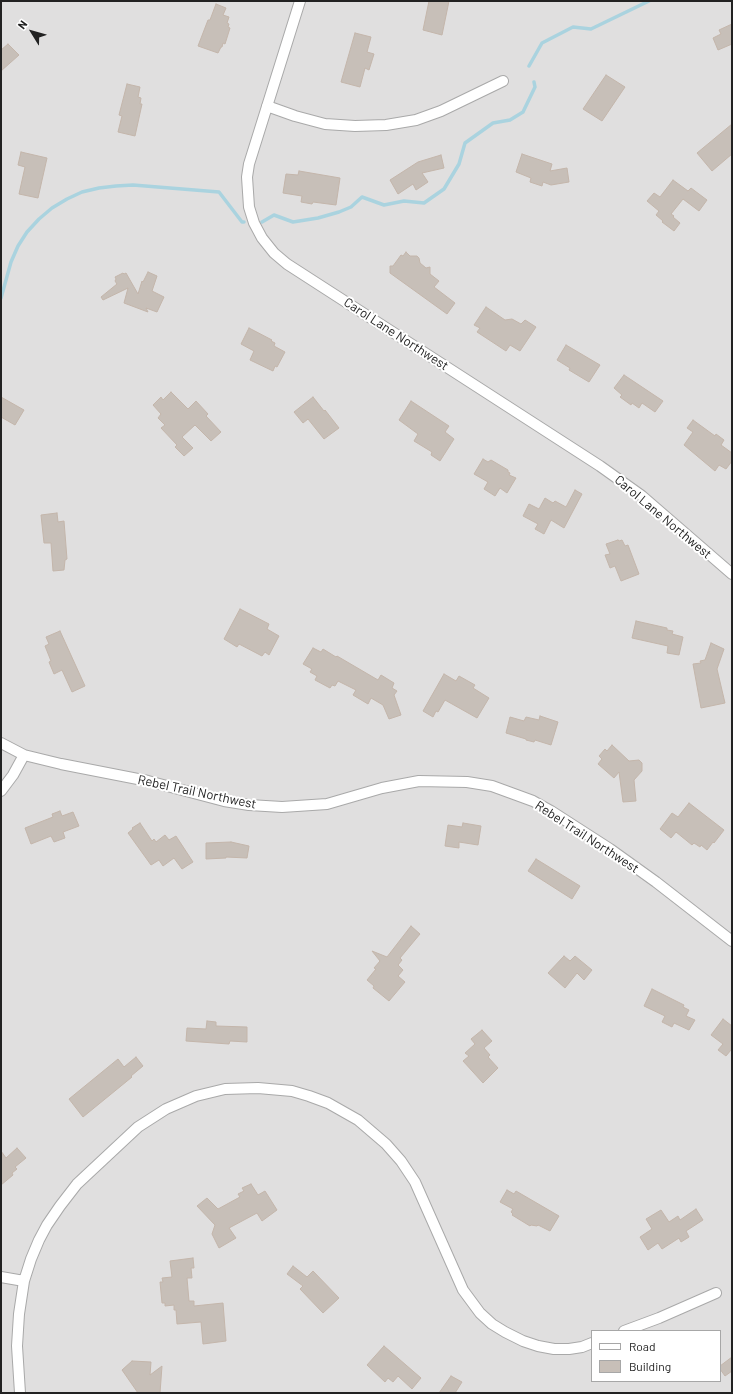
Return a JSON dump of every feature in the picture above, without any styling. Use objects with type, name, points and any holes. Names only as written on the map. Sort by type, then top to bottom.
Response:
[{"type":"street","name":"Carol Lane Northwest","points":[[300,1],[249,164],[247,177],[249,207],[254,223],[262,238],[274,253],[287,264],[600,466],[642,496],[732,574]]},
{"type":"street","points":[[267,106],[295,116],[325,124],[355,126],[386,125],[416,120],[441,112],[503,81]]},
{"type":"street","name":"Rebel Trail Northwest","points":[[1,743],[24,755],[148,781],[249,805],[282,807],[327,804],[382,788],[419,781],[467,782],[492,786],[533,801],[610,849],[656,882],[732,941]]},
{"type":"street","points":[[1,791],[13,775],[24,755]]},
{"type":"street","points":[[20,1393],[17,1346],[19,1314],[24,1281],[31,1259],[47,1225],[77,1184],[138,1127],[166,1109],[196,1096],[225,1089],[258,1088],[292,1092],[316,1098],[328,1103],[358,1120],[377,1135],[402,1161],[415,1182],[463,1290],[480,1313],[492,1324],[517,1338],[538,1346],[554,1349],[569,1349],[582,1347],[591,1343]]},
{"type":"street","points":[[1,1277],[24,1281]]},
{"type":"street","points":[[627,1330],[659,1318],[716,1293]]},
{"type":"shaded area","points":[[1,1],[732,1],[732,1393],[1,1393]]},
{"type":"building","points":[[429,1],[449,1],[442,35],[423,30]]},
{"type":"building","points":[[216,4],[226,8],[223,15],[229,17],[227,23],[229,24],[228,27],[230,28],[225,44],[223,43],[218,53],[198,46]]},
{"type":"building","points":[[732,24],[732,44],[718,50],[713,38],[721,34],[719,30]]},
{"type":"building","points":[[355,33],[371,37],[367,52],[374,54],[369,70],[365,68],[360,87],[341,82]]},
{"type":"building","points":[[8,44],[19,55],[1,71],[1,50]]},
{"type":"building","points":[[606,75],[625,87],[602,121],[583,109]]},
{"type":"building","points":[[127,84],[140,87],[138,97],[141,98],[140,104],[142,104],[135,136],[118,132],[122,116],[119,115]]},
{"type":"building","points":[[732,124],[732,154],[712,171],[697,153]]},
{"type":"building","points":[[21,152],[47,158],[38,198],[19,194],[25,167],[18,165]]},
{"type":"building","points":[[522,154],[552,164],[550,171],[567,168],[569,182],[551,185],[543,182],[542,186],[530,182],[531,178],[516,172]]},
{"type":"building","points":[[441,155],[444,168],[422,173],[428,182],[416,190],[413,184],[398,194],[390,180],[418,162]]},
{"type":"building","points":[[299,171],[340,178],[336,205],[301,202],[302,196],[283,193],[286,174],[298,175]]},
{"type":"building","points":[[673,180],[688,191],[691,188],[707,200],[699,211],[683,199],[671,214],[680,223],[674,231],[662,222],[663,221],[656,215],[659,211],[647,201],[654,193],[660,197]]},
{"type":"building","points":[[406,252],[410,256],[417,256],[420,263],[426,268],[430,267],[430,274],[439,281],[434,287],[455,303],[447,314],[390,273],[390,266],[393,266],[401,255],[403,256]]},
{"type":"building","points":[[148,272],[157,276],[152,291],[164,297],[157,312],[146,308],[148,312],[124,303],[128,288],[103,300],[101,297],[117,284],[115,277],[123,273],[126,273],[138,294],[142,281],[143,282]]},
{"type":"building","points":[[486,307],[505,320],[512,319],[521,324],[525,320],[536,327],[520,351],[510,345],[506,351],[477,332],[480,328],[474,325]]},
{"type":"building","points":[[249,328],[272,340],[271,341],[275,343],[274,346],[285,352],[277,367],[275,366],[273,371],[250,360],[254,351],[241,344]]},
{"type":"building","points":[[566,345],[600,365],[589,382],[569,370],[570,368],[557,360]]},
{"type":"building","points":[[624,375],[663,401],[655,412],[642,403],[639,408],[632,403],[631,405],[620,397],[622,395],[614,388]]},
{"type":"building","points":[[171,392],[188,409],[196,401],[208,414],[206,416],[221,432],[211,441],[195,425],[182,437],[193,448],[184,456],[175,447],[177,445],[161,428],[165,425],[158,418],[161,414],[153,405],[161,397],[163,400]]},
{"type":"building","points":[[1,397],[24,410],[15,425],[1,417]]},
{"type":"building","points":[[313,397],[339,428],[324,439],[308,419],[303,423],[294,412]]},
{"type":"building","points":[[411,401],[449,426],[445,432],[454,439],[440,461],[431,455],[432,452],[414,441],[418,434],[399,420]]},
{"type":"building","points":[[693,420],[715,436],[716,434],[724,440],[721,445],[732,453],[732,461],[726,469],[719,465],[715,471],[684,445],[693,432],[687,428]]},
{"type":"building","points":[[483,459],[488,462],[491,460],[508,470],[510,473],[509,475],[516,478],[507,493],[500,488],[495,496],[484,489],[488,482],[474,474]]},
{"type":"building","points":[[575,490],[582,494],[564,528],[551,520],[544,534],[535,529],[538,524],[523,516],[529,504],[539,509],[545,498],[553,503],[555,501],[566,507]]},
{"type":"building","points":[[57,513],[58,522],[64,521],[67,559],[65,560],[64,570],[53,571],[51,543],[44,543],[41,515]]},
{"type":"building","points":[[622,540],[625,546],[628,545],[639,574],[621,581],[615,566],[610,568],[605,555],[610,554],[606,544]]},
{"type":"building","points":[[240,609],[269,624],[267,629],[279,636],[269,655],[265,652],[262,656],[239,644],[237,647],[224,639]]},
{"type":"building","points":[[636,621],[667,628],[667,630],[673,631],[672,634],[683,637],[679,655],[667,653],[668,646],[632,638]]},
{"type":"building","points":[[60,631],[85,686],[72,692],[62,670],[54,674],[45,646],[49,644],[46,637]]},
{"type":"building","points":[[711,643],[724,649],[717,669],[725,703],[701,708],[693,664],[701,663],[700,661],[705,660]]},
{"type":"building","points":[[313,648],[321,652],[323,649],[378,680],[381,675],[394,683],[392,688],[397,691],[394,695],[401,715],[389,719],[383,705],[371,698],[368,704],[353,695],[356,690],[338,681],[335,686],[332,685],[330,688],[315,680],[317,676],[310,672],[312,669],[303,664]]},
{"type":"building","points":[[444,674],[456,681],[459,676],[475,685],[473,688],[489,698],[477,718],[445,700],[438,712],[436,711],[433,717],[423,711]]},
{"type":"building","points":[[540,716],[558,722],[551,745],[535,740],[534,742],[526,740],[506,733],[510,717],[524,721],[526,717],[539,720]]},
{"type":"building","points":[[612,745],[629,761],[639,760],[642,763],[642,771],[634,780],[636,801],[623,802],[619,772],[614,778],[598,764],[602,759],[599,756],[605,749],[607,751]]},
{"type":"building","points":[[689,803],[724,830],[707,850],[701,845],[700,847],[694,843],[692,845],[676,832],[671,838],[660,829],[672,813],[678,817]]},
{"type":"building","points":[[60,811],[62,816],[73,812],[79,826],[63,832],[65,838],[54,842],[51,836],[31,844],[25,828],[53,817],[52,814]]},
{"type":"building","points":[[140,823],[152,841],[154,839],[156,842],[165,835],[169,840],[176,836],[193,862],[182,869],[174,858],[163,866],[159,860],[151,865],[128,833],[133,829],[132,828]]},
{"type":"building","points":[[463,823],[481,826],[478,845],[459,842],[459,848],[445,846],[448,825],[462,827]]},
{"type":"building","points":[[231,842],[249,846],[247,858],[226,857],[206,859],[206,843]]},
{"type":"building","points":[[536,859],[580,886],[572,899],[528,871]]},
{"type":"building","points":[[411,926],[420,934],[400,958],[402,960],[398,965],[403,970],[398,976],[405,982],[389,1001],[373,988],[374,986],[367,980],[376,969],[374,968],[380,961],[372,951],[387,957]]},
{"type":"building","points":[[564,956],[570,961],[575,956],[592,970],[584,980],[577,973],[565,988],[548,973]]},
{"type":"building","points":[[652,989],[684,1005],[683,1007],[689,1010],[686,1016],[695,1020],[689,1030],[674,1023],[672,1027],[662,1022],[665,1016],[644,1006]]},
{"type":"building","points":[[723,1019],[732,1026],[732,1051],[731,1050],[726,1056],[718,1050],[723,1044],[711,1035]]},
{"type":"building","points":[[207,1021],[216,1022],[216,1026],[247,1027],[247,1042],[230,1041],[229,1044],[186,1041],[187,1028],[206,1029]]},
{"type":"building","points":[[482,1030],[492,1041],[484,1048],[490,1055],[488,1057],[498,1068],[483,1083],[463,1061],[469,1056],[465,1053],[475,1044],[471,1039]]},
{"type":"building","points":[[136,1057],[143,1066],[131,1076],[132,1077],[83,1117],[69,1099],[118,1059],[124,1067]]},
{"type":"building","points":[[17,1148],[26,1158],[15,1167],[17,1169],[12,1173],[13,1175],[1,1185],[1,1151],[6,1158]]},
{"type":"building","points":[[251,1184],[258,1195],[265,1191],[277,1210],[262,1221],[257,1213],[229,1228],[236,1238],[219,1248],[212,1234],[215,1225],[197,1206],[207,1198],[218,1209],[240,1197],[238,1194],[244,1191],[242,1188]]},
{"type":"building","points":[[507,1190],[514,1194],[516,1191],[559,1216],[550,1231],[538,1225],[530,1226],[512,1215],[513,1214],[511,1212],[513,1209],[500,1202]]},
{"type":"building","points":[[696,1209],[703,1220],[686,1231],[689,1237],[681,1242],[679,1238],[662,1249],[658,1243],[648,1250],[640,1237],[652,1229],[646,1219],[661,1210],[669,1222],[678,1216],[680,1220]]},
{"type":"building","points":[[193,1258],[194,1268],[191,1268],[192,1278],[187,1278],[189,1301],[194,1301],[194,1306],[223,1303],[226,1341],[203,1344],[201,1322],[177,1324],[174,1305],[165,1306],[165,1303],[162,1303],[160,1282],[163,1282],[162,1278],[172,1277],[170,1261]]},
{"type":"building","points":[[293,1266],[307,1277],[313,1271],[339,1298],[323,1313],[300,1289],[303,1286],[287,1274]]},
{"type":"building","points":[[384,1346],[421,1378],[412,1389],[398,1376],[393,1382],[388,1378],[385,1382],[367,1365]]},
{"type":"building","points":[[732,1357],[732,1371],[725,1376],[721,1370],[721,1365]]},
{"type":"building","points":[[132,1361],[151,1362],[150,1375],[162,1366],[160,1393],[138,1393],[122,1370]]},
{"type":"building","points":[[451,1376],[462,1382],[455,1393],[439,1393]]},
{"type":"waterway","points":[[529,66],[542,43],[573,27],[591,29],[649,1]]},
{"type":"waterway","points":[[262,222],[274,215],[293,222],[318,218],[351,207],[362,197],[384,205],[404,201],[424,203],[444,189],[459,164],[465,143],[493,123],[510,120],[523,112],[535,87],[534,82]]},
{"type":"waterway","points":[[1,298],[11,262],[18,246],[27,232],[52,208],[82,192],[99,188],[133,185],[219,192],[242,222],[244,222]]}]
